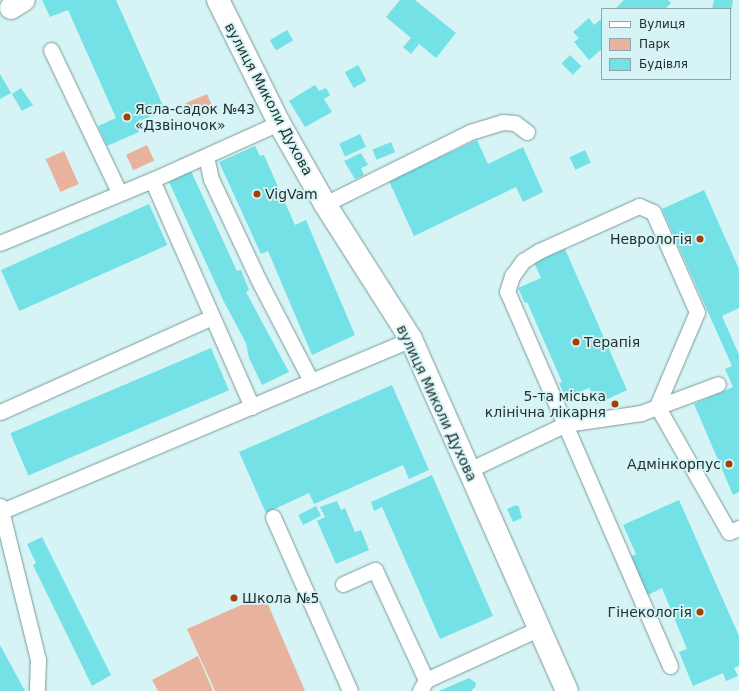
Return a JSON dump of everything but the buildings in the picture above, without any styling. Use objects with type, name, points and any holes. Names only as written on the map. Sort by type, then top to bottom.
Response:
[{"type":"street","name":"вулиця Миколи Духова","points":[[218,0],[279,122],[325,204],[410,339],[567,691]]},
{"type":"lane","points":[[52,50],[119,192]]},
{"type":"lane","points":[[0,243],[119,192],[152,180],[279,122]]},
{"type":"lane","points":[[325,204],[470,132],[502,122],[516,123],[527,132]]},
{"type":"lane","points":[[206,156],[211,179],[258,279],[311,381]]},
{"type":"lane","points":[[152,180],[252,407]]},
{"type":"lane","points":[[657,406],[697,312],[654,212],[639,206],[531,255],[516,268],[507,292],[566,424],[670,666]]},
{"type":"lane","points":[[0,412],[212,317]]},
{"type":"lane","points":[[37,691],[38,659],[0,510],[252,407],[410,339]]},
{"type":"lane","points":[[469,470],[566,424],[622,417],[718,384]]},
{"type":"lane","points":[[657,406],[729,532],[739,528]]},
{"type":"lane","points":[[273,517],[350,691]]},
{"type":"lane","points":[[343,584],[376,570],[423,686],[540,628]]},
{"type":"green space","points":[[207,94],[213,108],[192,117],[186,103]]},
{"type":"green space","points":[[147,145],[154,160],[133,170],[126,155]]},
{"type":"green space","points":[[64,151],[79,184],[60,192],[46,159]]},
{"type":"green space","points":[[264,595],[305,691],[215,691],[187,629]]},
{"type":"green space","points":[[198,656],[213,691],[158,691],[152,680]]},
{"type":"place","name":"Ясла-садок №43 «Дзвіночок»","points":[[127,117]]},
{"type":"place","name":"VigVam","points":[[257,194]]},
{"type":"place","name":"Неврологія","points":[[700,239]]},
{"type":"place","name":"Терапія","points":[[576,342]]},
{"type":"place","name":"5-та міська клінічна лікарня","points":[[615,404]]},
{"type":"place","name":"Адмінкорпус","points":[[729,464]]},
{"type":"place","name":"Школа №5","points":[[234,598]]},
{"type":"place","name":"Гінекологія","points":[[700,612]]}]
